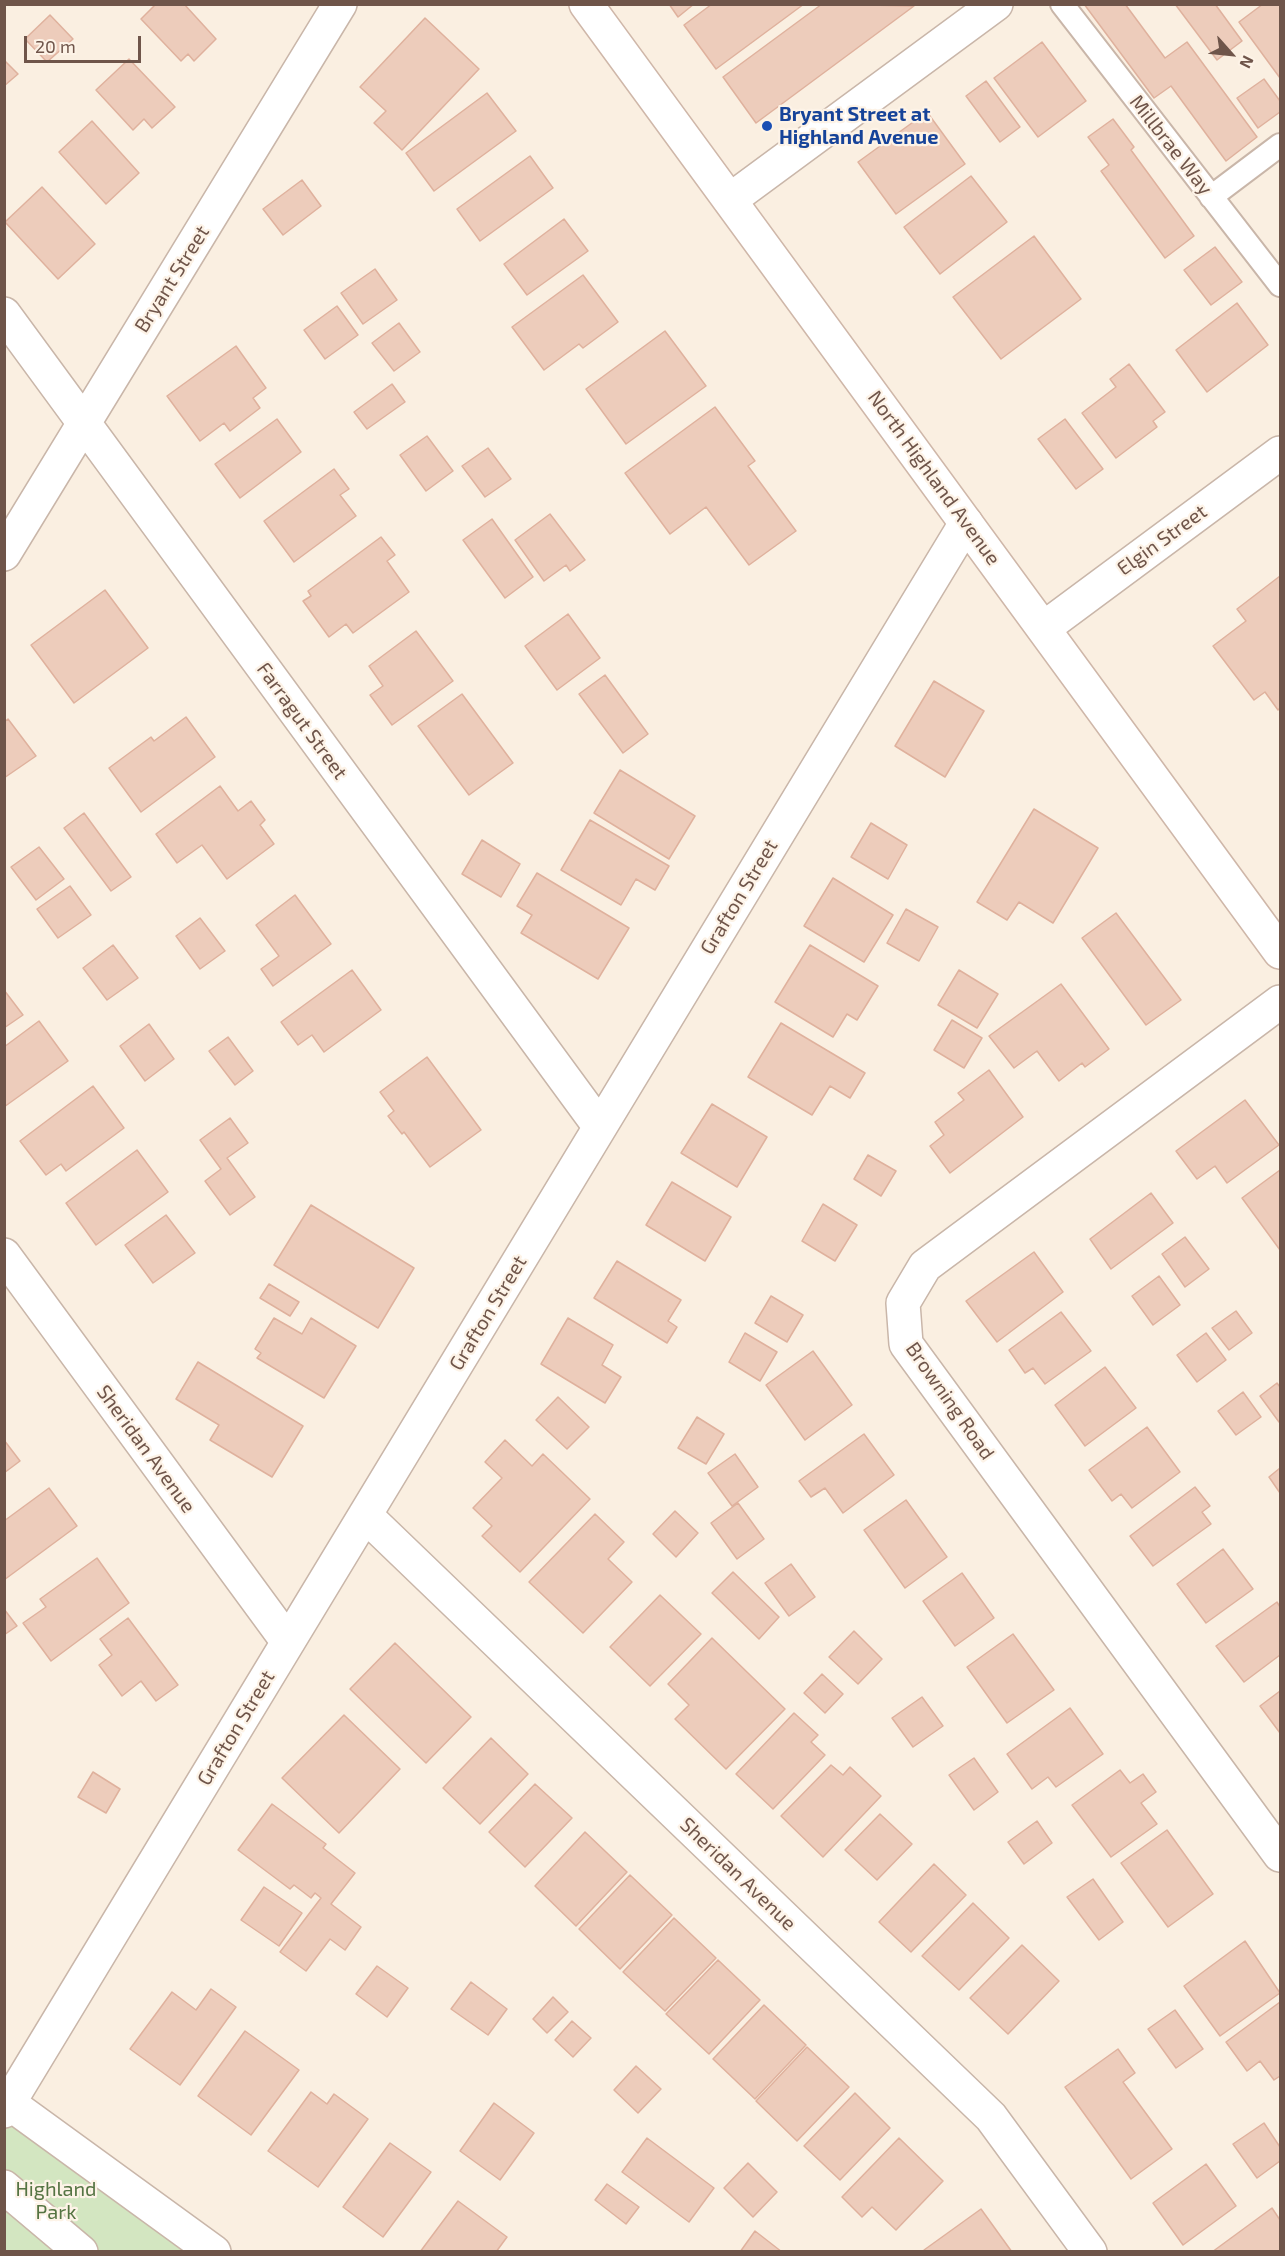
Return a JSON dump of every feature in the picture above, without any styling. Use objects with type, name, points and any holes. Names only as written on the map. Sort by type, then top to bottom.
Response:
[{"type":"street","name":"Bryant Street","points":[[4,554],[340,4]]},
{"type":"street","name":"North Highland Avenue","points":[[586,4],[1281,952]]},
{"type":"street","points":[[730,200],[996,4]]},
{"type":"street","name":"Farragut Street","points":[[4,314],[600,1127]]},
{"type":"street","name":"Elgin Street","points":[[1044,628],[1281,453]]},
{"type":"street","name":"Grafton Street","points":[[6,2105],[966,523]]},
{"type":"street","name":"Browning Road","points":[[1281,1002],[925,1266],[903,1303],[906,1344],[1281,1855]]},
{"type":"street","name":"Sheridan Avenue","points":[[4,1255],[288,1642]]},
{"type":"street","name":"Sheridan Avenue","points":[[365,1515],[991,2117],[1090,2252]]},
{"type":"street","points":[[6,2105],[214,2252]]},
{"type":"street","points":[[4,2187],[81,2252]]},
{"type":"lane","name":"Millbrae Way","points":[[1062,4],[1281,285]]},
{"type":"lane","points":[[1211,197],[1281,145]]},
{"type":"green space","name":"Highland Park","points":[[4,2101],[214,2251],[5,2251]]},
{"type":"building","points":[[156,4],[184,4],[216,39],[194,61],[188,54],[181,61],[141,19]]},
{"type":"building","points":[[669,4],[694,4],[678,17]]},
{"type":"building","points":[[712,4],[804,4],[716,69],[684,25]]},
{"type":"building","points":[[822,4],[914,6],[756,123],[723,77]]},
{"type":"building","points":[[1084,4],[1125,4],[1165,58],[1187,42],[1257,137],[1226,161],[1171,86],[1154,98]]},
{"type":"building","points":[[1175,4],[1215,4],[1242,41],[1217,60]]},
{"type":"building","points":[[1263,4],[1280,4],[1280,78],[1239,22]]},
{"type":"building","points":[[50,15],[73,39],[47,62],[25,39]]},
{"type":"building","points":[[425,18],[479,69],[402,150],[374,123],[386,111],[360,87]]},
{"type":"building","points":[[1042,42],[1086,101],[1038,137],[994,78]]},
{"type":"building","points":[[129,59],[175,107],[152,128],[144,119],[133,130],[96,90]]},
{"type":"building","points":[[4,60],[18,74],[4,86]]},
{"type":"building","points":[[1264,79],[1280,101],[1280,112],[1258,128],[1237,98]]},
{"type":"building","points":[[986,81],[1020,127],[1000,142],[966,96]]},
{"type":"building","points":[[487,93],[516,131],[434,191],[406,153]]},
{"type":"building","points":[[927,112],[965,164],[896,214],[858,162]]},
{"type":"building","points":[[1113,119],[1134,147],[1131,150],[1194,236],[1165,258],[1101,171],[1109,165],[1088,137]]},
{"type":"building","points":[[92,121],[139,173],[106,204],[59,152]]},
{"type":"building","points":[[530,156],[553,188],[480,241],[457,209]]},
{"type":"building","points":[[971,176],[1007,222],[940,274],[904,227]]},
{"type":"building","points":[[302,180],[321,206],[283,235],[263,209]]},
{"type":"building","points":[[42,187],[95,244],[58,279],[5,222]]},
{"type":"building","points":[[564,219],[588,251],[527,295],[504,264]]},
{"type":"building","points":[[1034,236],[1081,299],[1001,359],[953,297]]},
{"type":"building","points":[[1215,247],[1242,282],[1211,305],[1184,270]]},
{"type":"building","points":[[375,269],[397,300],[363,324],[341,293]]},
{"type":"building","points":[[583,275],[618,322],[583,348],[579,344],[544,370],[512,327]]},
{"type":"building","points":[[1237,303],[1268,345],[1207,392],[1176,350]]},
{"type":"building","points":[[337,306],[358,335],[325,359],[304,330]]},
{"type":"building","points":[[399,323],[420,352],[394,371],[372,343]]},
{"type":"building","points":[[665,331],[706,386],[626,444],[586,389]]},
{"type":"building","points":[[236,346],[266,388],[253,398],[260,408],[230,431],[224,423],[200,441],[167,396]]},
{"type":"building","points":[[1129,364],[1165,412],[1153,421],[1157,427],[1116,458],[1082,413],[1116,387],[1110,379]]},
{"type":"building","points":[[392,384],[405,402],[367,429],[354,412]]},
{"type":"building","points":[[715,407],[755,461],[748,466],[796,531],[749,565],[706,507],[670,534],[625,473]]},
{"type":"building","points":[[277,419],[301,452],[240,498],[215,464]]},
{"type":"building","points":[[1065,419],[1103,469],[1076,489],[1038,439]]},
{"type":"building","points":[[427,436],[453,471],[426,491],[400,455]]},
{"type":"building","points":[[488,448],[511,479],[485,497],[462,466]]},
{"type":"building","points":[[334,469],[349,489],[340,495],[356,516],[294,562],[264,521]]},
{"type":"building","points":[[550,514],[585,560],[570,571],[566,565],[544,581],[515,540]]},
{"type":"building","points":[[492,519],[533,577],[505,598],[463,540]]},
{"type":"building","points":[[381,537],[395,555],[387,561],[409,592],[353,633],[346,624],[329,637],[303,601],[311,596],[308,591]]},
{"type":"building","points":[[1280,576],[1280,708],[1278,710],[1265,692],[1254,700],[1213,646],[1246,621],[1237,609]]},
{"type":"building","points":[[105,590],[148,648],[74,703],[31,645]]},
{"type":"building","points":[[568,614],[600,658],[557,690],[525,646]]},
{"type":"building","points":[[416,631],[453,681],[392,725],[370,695],[383,686],[369,666]]},
{"type":"building","points":[[605,675],[648,734],[623,753],[579,694]]},
{"type":"building","points":[[934,681],[984,711],[945,777],[895,746]]},
{"type":"building","points":[[462,694],[513,763],[469,795],[418,726]]},
{"type":"building","points":[[186,717],[215,757],[141,812],[109,768],[151,737],[154,741]]},
{"type":"building","points":[[8,719],[36,756],[4,778],[4,722]]},
{"type":"building","points":[[620,770],[695,816],[669,859],[594,813]]},
{"type":"building","points":[[220,786],[238,811],[251,801],[265,820],[260,825],[274,844],[227,879],[202,845],[177,863],[156,834]]},
{"type":"building","points":[[1034,809],[1098,848],[1053,923],[1019,902],[1007,920],[977,902]]},
{"type":"building","points":[[84,813],[131,877],[111,891],[64,828]]},
{"type":"building","points":[[590,820],[669,866],[655,890],[636,879],[621,905],[561,870]]},
{"type":"building","points":[[871,823],[907,845],[888,879],[851,857]]},
{"type":"building","points":[[482,840],[520,864],[501,897],[462,874]]},
{"type":"building","points":[[39,847],[64,879],[36,900],[11,867]]},
{"type":"building","points":[[537,873],[629,928],[598,979],[521,933],[532,915],[517,906]]},
{"type":"building","points":[[833,878],[893,915],[864,962],[804,926]]},
{"type":"building","points":[[70,886],[91,915],[58,938],[37,909]]},
{"type":"building","points":[[295,895],[331,944],[273,986],[261,969],[279,956],[256,925]]},
{"type":"building","points":[[906,909],[938,927],[919,961],[887,943]]},
{"type":"building","points":[[1116,913],[1181,1000],[1146,1025],[1082,938]]},
{"type":"building","points":[[200,918],[225,951],[200,969],[176,936]]},
{"type":"building","points":[[113,945],[138,978],[107,1000],[83,968]]},
{"type":"building","points":[[810,945],[878,986],[857,1020],[847,1014],[833,1037],[775,1002]]},
{"type":"building","points":[[352,970],[381,1010],[324,1052],[312,1035],[298,1045],[281,1022]]},
{"type":"building","points":[[959,970],[998,994],[977,1028],[938,1005]]},
{"type":"building","points":[[1061,984],[1109,1049],[1085,1067],[1082,1063],[1059,1081],[1037,1051],[1014,1068],[989,1036]]},
{"type":"building","points":[[4,990],[23,1015],[4,1028]]},
{"type":"building","points":[[952,1020],[982,1038],[964,1068],[934,1050]]},
{"type":"building","points":[[39,1021],[68,1061],[4,1107],[4,1047]]},
{"type":"building","points":[[781,1023],[865,1073],[850,1098],[830,1086],[812,1115],[748,1077]]},
{"type":"building","points":[[149,1024],[174,1059],[145,1081],[120,1046]]},
{"type":"building","points":[[228,1037],[253,1071],[235,1085],[209,1051]]},
{"type":"building","points":[[427,1057],[481,1130],[430,1167],[404,1132],[402,1134],[388,1116],[394,1111],[380,1092]]},
{"type":"building","points":[[989,1070],[1023,1117],[950,1173],[930,1146],[944,1135],[935,1122],[964,1100],[958,1093]]},
{"type":"building","points":[[93,1086],[124,1128],[66,1171],[61,1164],[46,1175],[20,1141]]},
{"type":"building","points":[[1245,1100],[1279,1145],[1227,1183],[1215,1166],[1197,1179],[1176,1151]]},
{"type":"building","points":[[712,1104],[767,1137],[737,1187],[681,1153]]},
{"type":"building","points":[[230,1118],[248,1143],[227,1158],[255,1197],[230,1215],[205,1181],[221,1169],[200,1140]]},
{"type":"building","points":[[137,1150],[168,1192],[96,1245],[66,1203]]},
{"type":"building","points":[[868,1155],[896,1171],[881,1196],[854,1179]]},
{"type":"building","points":[[1280,1170],[1280,1250],[1242,1198]]},
{"type":"building","points":[[672,1182],[731,1217],[705,1261],[646,1225]]},
{"type":"building","points":[[1151,1193],[1173,1223],[1111,1269],[1090,1239]]},
{"type":"building","points":[[823,1204],[857,1225],[835,1261],[802,1241]]},
{"type":"building","points":[[311,1205],[414,1268],[378,1328],[274,1265]]},
{"type":"building","points":[[166,1215],[195,1253],[153,1283],[125,1245]]},
{"type":"building","points":[[1185,1237],[1209,1269],[1185,1287],[1162,1254]]},
{"type":"building","points":[[1034,1252],[1063,1292],[997,1342],[966,1301]]},
{"type":"building","points":[[617,1261],[681,1300],[668,1321],[677,1327],[667,1343],[594,1298]]},
{"type":"building","points":[[1159,1276],[1180,1305],[1153,1325],[1132,1296]]},
{"type":"building","points":[[269,1284],[299,1302],[290,1316],[260,1298]]},
{"type":"building","points":[[771,1296],[803,1315],[787,1342],[755,1323]]},
{"type":"building","points":[[1236,1311],[1252,1333],[1229,1350],[1212,1328]]},
{"type":"building","points":[[1061,1312],[1091,1351],[1045,1384],[1033,1368],[1025,1373],[1009,1350]]},
{"type":"building","points":[[274,1318],[302,1334],[311,1318],[356,1346],[324,1398],[257,1358],[261,1353],[255,1349]]},
{"type":"building","points":[[568,1318],[613,1345],[602,1365],[621,1377],[605,1403],[541,1364]]},
{"type":"building","points":[[745,1333],[777,1352],[760,1381],[729,1362]]},
{"type":"building","points":[[1206,1333],[1226,1360],[1197,1382],[1177,1355]]},
{"type":"building","points":[[813,1351],[852,1405],[805,1440],[766,1385]]},
{"type":"building","points":[[198,1362],[303,1426],[272,1477],[210,1440],[219,1425],[176,1399]]},
{"type":"building","points":[[1105,1367],[1136,1408],[1085,1446],[1055,1405]]},
{"type":"building","points":[[1277,1383],[1280,1387],[1279,1422],[1260,1396]]},
{"type":"building","points":[[1243,1392],[1261,1417],[1236,1435],[1218,1411]]},
{"type":"building","points":[[558,1397],[589,1427],[567,1449],[536,1420]]},
{"type":"building","points":[[697,1417],[724,1434],[706,1464],[678,1448]]},
{"type":"building","points":[[1147,1427],[1180,1472],[1132,1508],[1121,1494],[1112,1501],[1089,1470]]},
{"type":"building","points":[[864,1434],[894,1475],[843,1513],[825,1488],[811,1497],[799,1481]]},
{"type":"building","points":[[4,1440],[20,1461],[4,1473]]},
{"type":"building","points":[[505,1440],[532,1466],[543,1454],[590,1499],[520,1572],[482,1536],[492,1526],[473,1508],[502,1478],[485,1462]]},
{"type":"building","points":[[735,1454],[758,1487],[732,1506],[708,1473]]},
{"type":"building","points":[[1280,1468],[1280,1493],[1269,1477]]},
{"type":"building","points":[[1195,1487],[1210,1506],[1202,1512],[1211,1524],[1153,1566],[1130,1536]]},
{"type":"building","points":[[49,1488],[77,1526],[4,1580],[4,1521]]},
{"type":"building","points":[[906,1500],[947,1557],[905,1588],[864,1530]]},
{"type":"building","points":[[738,1503],[764,1539],[737,1559],[711,1523]]},
{"type":"building","points":[[675,1511],[698,1533],[676,1557],[653,1534]]},
{"type":"building","points":[[595,1514],[624,1542],[608,1559],[632,1582],[583,1633],[529,1582]]},
{"type":"building","points":[[1223,1549],[1253,1589],[1206,1623],[1177,1584]]},
{"type":"building","points":[[97,1558],[129,1603],[51,1661],[23,1623],[46,1607],[40,1599]]},
{"type":"building","points":[[791,1564],[815,1597],[789,1616],[765,1583]]},
{"type":"building","points":[[733,1572],[779,1617],[759,1639],[712,1593]]},
{"type":"building","points":[[962,1573],[994,1618],[955,1646],[923,1601]]},
{"type":"building","points":[[660,1595],[701,1634],[650,1686],[610,1647]]},
{"type":"building","points":[[1277,1602],[1280,1607],[1280,1655],[1244,1682],[1216,1646]]},
{"type":"building","points":[[4,1609],[17,1626],[4,1635]]},
{"type":"building","points":[[128,1618],[178,1685],[156,1701],[141,1681],[122,1696],[99,1665],[112,1655],[100,1639]]},
{"type":"building","points":[[854,1631],[882,1659],[858,1684],[829,1657]]},
{"type":"building","points":[[1013,1634],[1054,1690],[1007,1723],[967,1667]]},
{"type":"building","points":[[712,1638],[785,1709],[726,1769],[675,1719],[689,1705],[668,1684]]},
{"type":"building","points":[[395,1643],[471,1717],[426,1763],[350,1689]]},
{"type":"building","points":[[822,1674],[843,1694],[825,1713],[804,1693]]},
{"type":"building","points":[[1280,1691],[1280,1733],[1260,1706]]},
{"type":"building","points":[[922,1697],[943,1726],[913,1747],[892,1718]]},
{"type":"building","points":[[1070,1708],[1103,1754],[1056,1787],[1048,1777],[1032,1789],[1007,1754]]},
{"type":"building","points":[[794,1713],[818,1735],[811,1742],[825,1755],[773,1809],[736,1774]]},
{"type":"building","points":[[344,1715],[400,1769],[339,1833],[282,1778]]},
{"type":"building","points":[[491,1738],[528,1774],[480,1824],[443,1788]]},
{"type":"building","points":[[974,1758],[998,1792],[974,1810],[949,1775]]},
{"type":"building","points":[[831,1765],[843,1775],[850,1767],[881,1796],[823,1857],[781,1816]]},
{"type":"building","points":[[1120,1770],[1130,1783],[1143,1774],[1156,1792],[1141,1803],[1157,1824],[1111,1857],[1072,1805]]},
{"type":"building","points":[[93,1772],[120,1789],[106,1813],[78,1797]]},
{"type":"building","points":[[535,1784],[572,1818],[525,1867],[489,1832]]},
{"type":"building","points":[[272,1804],[326,1844],[323,1848],[355,1873],[331,1904],[361,1927],[345,1950],[330,1939],[306,1971],[280,1952],[321,1898],[315,1893],[311,1898],[294,1885],[290,1889],[238,1850]]},
{"type":"building","points":[[880,1814],[912,1844],[877,1880],[845,1850]]},
{"type":"building","points":[[1037,1821],[1052,1843],[1024,1864],[1008,1842]]},
{"type":"building","points":[[1167,1830],[1213,1894],[1168,1927],[1121,1863]]},
{"type":"building","points":[[585,1832],[627,1872],[576,1926],[535,1886]]},
{"type":"building","points":[[934,1864],[966,1895],[911,1952],[879,1922]]},
{"type":"building","points":[[630,1875],[672,1915],[620,1969],[579,1929]]},
{"type":"building","points":[[1093,1879],[1123,1922],[1099,1940],[1067,1897]]},
{"type":"building","points":[[264,1887],[302,1913],[279,1946],[241,1920]]},
{"type":"building","points":[[973,1903],[1009,1938],[959,1990],[922,1956]]},
{"type":"building","points":[[674,1918],[716,1958],[665,2011],[623,1972]]},
{"type":"building","points":[[1245,1941],[1280,1993],[1220,2036],[1184,1986]]},
{"type":"building","points":[[1022,1945],[1059,1981],[1008,2034],[970,1998]]},
{"type":"building","points":[[718,1960],[760,2000],[709,2054],[666,2014]]},
{"type":"building","points":[[377,1966],[408,1988],[387,2017],[356,1994]]},
{"type":"building","points":[[471,1982],[507,2009],[488,2035],[451,2009]]},
{"type":"building","points":[[211,1989],[236,2007],[180,2085],[130,2049],[172,1992],[196,2010]]},
{"type":"building","points":[[553,1997],[568,2012],[547,2033],[533,2019]]},
{"type":"building","points":[[1280,2002],[1280,2076],[1274,2080],[1260,2061],[1247,2071],[1226,2042]]},
{"type":"building","points":[[764,2005],[806,2045],[755,2099],[713,2059]]},
{"type":"building","points":[[1175,2010],[1203,2049],[1176,2068],[1148,2029]]},
{"type":"building","points":[[572,2021],[591,2038],[573,2057],[555,2040]]},
{"type":"building","points":[[245,2031],[299,2070],[251,2135],[198,2096]]},
{"type":"building","points":[[807,2047],[849,2087],[797,2141],[756,2101]]},
{"type":"building","points":[[1118,2049],[1135,2073],[1123,2082],[1172,2149],[1131,2179],[1065,2087]]},
{"type":"building","points":[[636,2066],[661,2089],[638,2113],[614,2090]]},
{"type":"building","points":[[311,2092],[327,2104],[334,2094],[368,2119],[318,2187],[268,2151]]},
{"type":"building","points":[[855,2093],[890,2128],[840,2180],[804,2146]]},
{"type":"building","points":[[494,2103],[534,2133],[500,2180],[460,2151]]},
{"type":"building","points":[[1264,2123],[1280,2147],[1280,2161],[1257,2178],[1233,2144]]},
{"type":"building","points":[[647,2138],[714,2188],[689,2222],[622,2172]]},
{"type":"building","points":[[899,2138],[943,2181],[896,2230],[872,2207],[862,2217],[842,2197]]},
{"type":"building","points":[[390,2143],[431,2172],[383,2237],[343,2207]]},
{"type":"building","points":[[748,2163],[777,2192],[753,2217],[724,2188]]},
{"type":"building","points":[[1206,2164],[1236,2206],[1183,2245],[1153,2203]]},
{"type":"building","points":[[607,2184],[639,2207],[626,2224],[595,2200]]},
{"type":"building","points":[[458,2201],[507,2237],[496,2252],[420,2252]]},
{"type":"building","points":[[1272,2208],[1280,2220],[1280,2252],[1212,2252]]},
{"type":"building","points":[[981,2209],[1012,2252],[925,2252],[924,2250]]},
{"type":"building","points":[[755,2231],[782,2252],[740,2252]]},
{"type":"place","name":"Bryant Street at Highland Avenue","points":[[767,126]]}]
